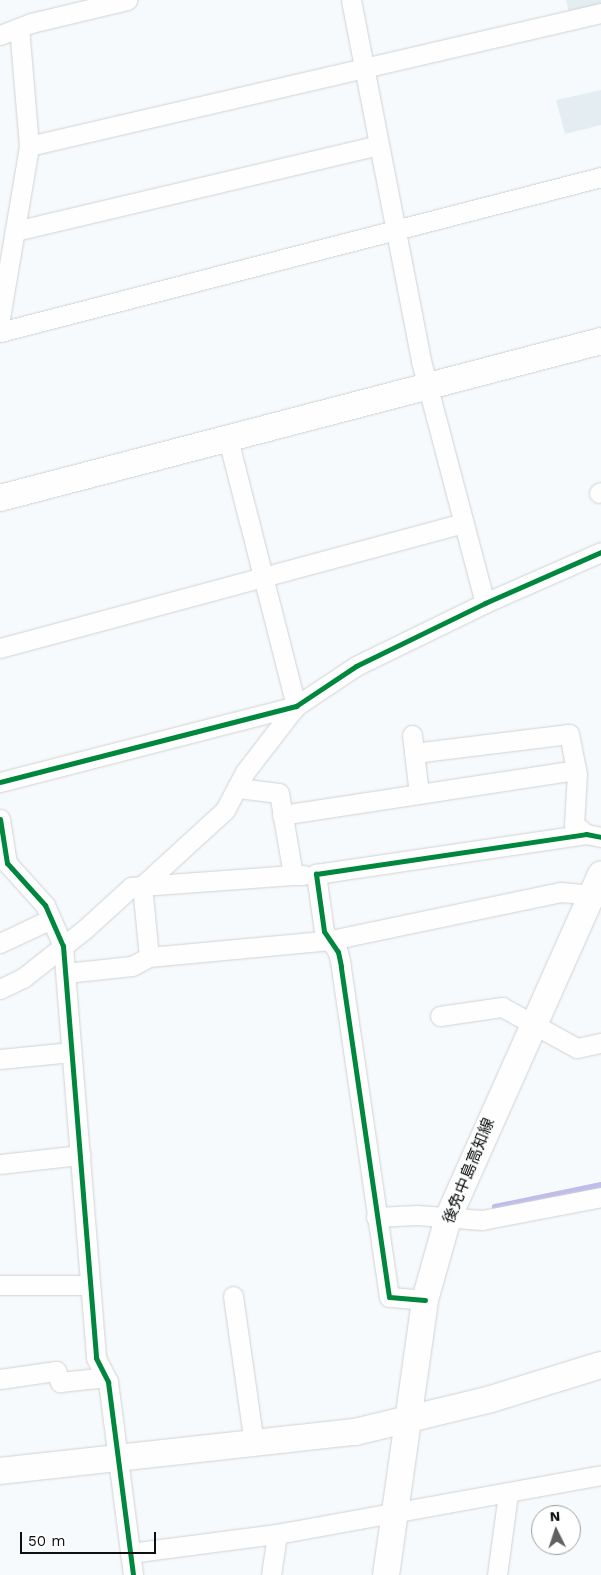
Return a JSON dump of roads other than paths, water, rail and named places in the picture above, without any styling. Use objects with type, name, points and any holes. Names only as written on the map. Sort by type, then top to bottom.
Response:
[{"type":"street","points":[[0,35],[19,28],[127,0]]},
{"type":"street","points":[[351,0],[394,230],[427,387],[485,603]]},
{"type":"street","points":[[29,146],[601,13]]},
{"type":"street","points":[[0,318],[29,146],[19,28]]},
{"type":"street","points":[[15,231],[378,146]]},
{"type":"street","points":[[0,332],[601,176]]},
{"type":"street","points":[[0,498],[601,341]]},
{"type":"street","points":[[228,439],[296,706]]},
{"type":"street","points":[[0,648],[462,523]]},
{"type":"street","points":[[142,886],[225,810],[245,772],[296,706],[356,666],[485,603],[601,552]]},
{"type":"street","points":[[0,782],[296,706]]},
{"type":"street","points":[[414,753],[569,734],[576,770],[574,824],[593,836]]},
{"type":"street","points":[[412,735],[418,794]]},
{"type":"street","points":[[282,815],[576,770]]},
{"type":"street","points":[[238,788],[279,793],[292,875]]},
{"type":"street","points":[[0,820],[4,864],[45,906],[63,946],[96,1358],[108,1382],[116,1458],[133,1575]]},
{"type":"street","points":[[0,988],[23,978],[131,887],[316,874],[593,836]]},
{"type":"street","points":[[316,874],[324,931],[331,940],[341,966],[389,1297],[426,1300]]},
{"type":"street","points":[[66,973],[132,966],[149,957],[331,940],[597,885]]},
{"type":"street","name":"後免中島高知線","points":[[386,1575],[426,1300],[448,1218],[597,885]]},
{"type":"street","points":[[142,886],[149,957]]},
{"type":"street","points":[[0,942],[51,919]]},
{"type":"street","points":[[440,1016],[502,1006],[577,1048],[601,1043]]},
{"type":"street","points":[[0,1059],[72,1052]]},
{"type":"street","points":[[0,1164],[80,1154]]},
{"type":"street","points":[[376,1217],[482,1220],[601,1197]]},
{"type":"street","points":[[0,1285],[90,1285]]},
{"type":"street","points":[[233,1296],[254,1443]]},
{"type":"street","points":[[0,1471],[355,1432],[491,1399],[601,1366]]},
{"type":"street","points":[[0,1379],[56,1371],[60,1382],[97,1378],[102,1370]]},
{"type":"street","points":[[130,1553],[277,1534],[394,1515],[601,1475]]},
{"type":"street","points":[[497,1575],[508,1494]]},
{"type":"street","points":[[271,1575],[277,1534]]},
{"type":"waterway","points":[[495,1207],[601,1185]]}]
